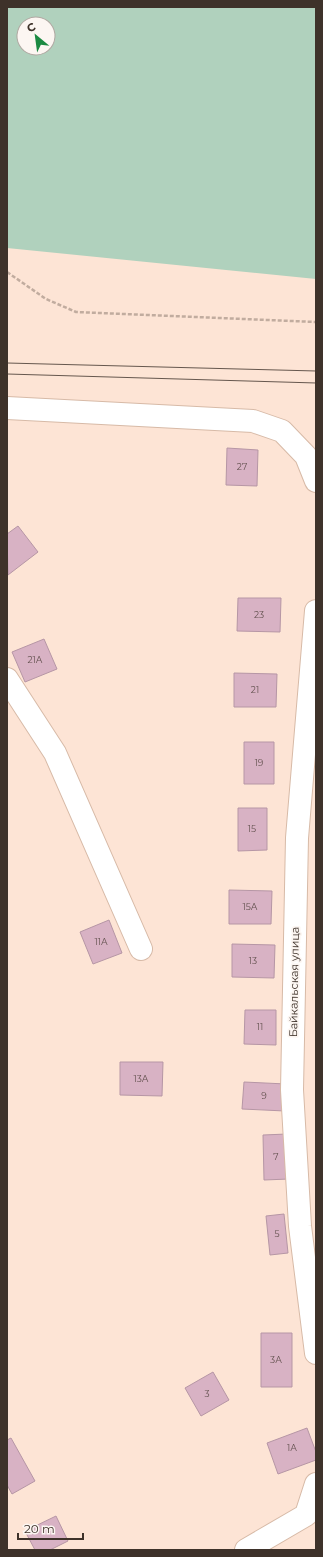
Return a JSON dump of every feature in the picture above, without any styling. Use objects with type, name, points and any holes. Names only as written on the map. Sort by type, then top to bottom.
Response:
[{"type":"street","points":[[7,408],[253,421],[282,431],[306,456],[316,482]]},
{"type":"street","name":"Байкальская улица","points":[[316,611],[297,838],[292,1090],[300,1226],[316,1353]]},
{"type":"street","points":[[7,679],[55,753],[141,949]]},
{"type":"street","points":[[246,1550],[306,1515],[316,1484]]},
{"type":"path","points":[[7,272],[46,299],[76,312],[316,322]]},
{"type":"green space","points":[[7,7],[316,7],[316,279],[7,248]]},
{"type":"building","points":[[227,448],[258,450],[257,486],[226,485]]},
{"type":"building","points":[[18,526],[38,552],[8,575],[7,534]]},
{"type":"building","points":[[238,598],[281,598],[280,632],[237,631]]},
{"type":"building","points":[[44,639],[57,669],[25,682],[12,652]]},
{"type":"building","points":[[234,673],[277,674],[276,707],[234,707]]},
{"type":"building","points":[[244,742],[274,742],[274,784],[244,784]]},
{"type":"building","points":[[238,808],[267,808],[267,850],[238,851]]},
{"type":"building","points":[[229,890],[272,891],[271,924],[229,924]]},
{"type":"building","points":[[109,920],[122,953],[93,964],[80,932]]},
{"type":"building","points":[[232,944],[275,945],[274,978],[232,977]]},
{"type":"building","points":[[245,1010],[276,1010],[276,1045],[244,1044]]},
{"type":"building","points":[[120,1062],[163,1062],[162,1096],[120,1095]]},
{"type":"building","points":[[244,1082],[286,1084],[285,1111],[242,1109]]},
{"type":"building","points":[[287,1134],[289,1179],[264,1180],[263,1135]]},
{"type":"building","points":[[284,1214],[288,1253],[270,1255],[266,1216]]},
{"type":"building","points":[[261,1333],[292,1333],[292,1387],[261,1387]]},
{"type":"building","points":[[213,1372],[229,1400],[201,1416],[185,1388]]},
{"type":"building","points":[[307,1428],[316,1452],[316,1460],[278,1474],[267,1443]]},
{"type":"building","points":[[11,1438],[35,1481],[12,1494],[7,1485],[7,1440]]},
{"type":"building","points":[[56,1516],[68,1541],[50,1550],[35,1550],[25,1531]]},
{"type":"tram line","points":[[7,363],[316,371]]},
{"type":"tram line","points":[[7,374],[316,383]]}]
